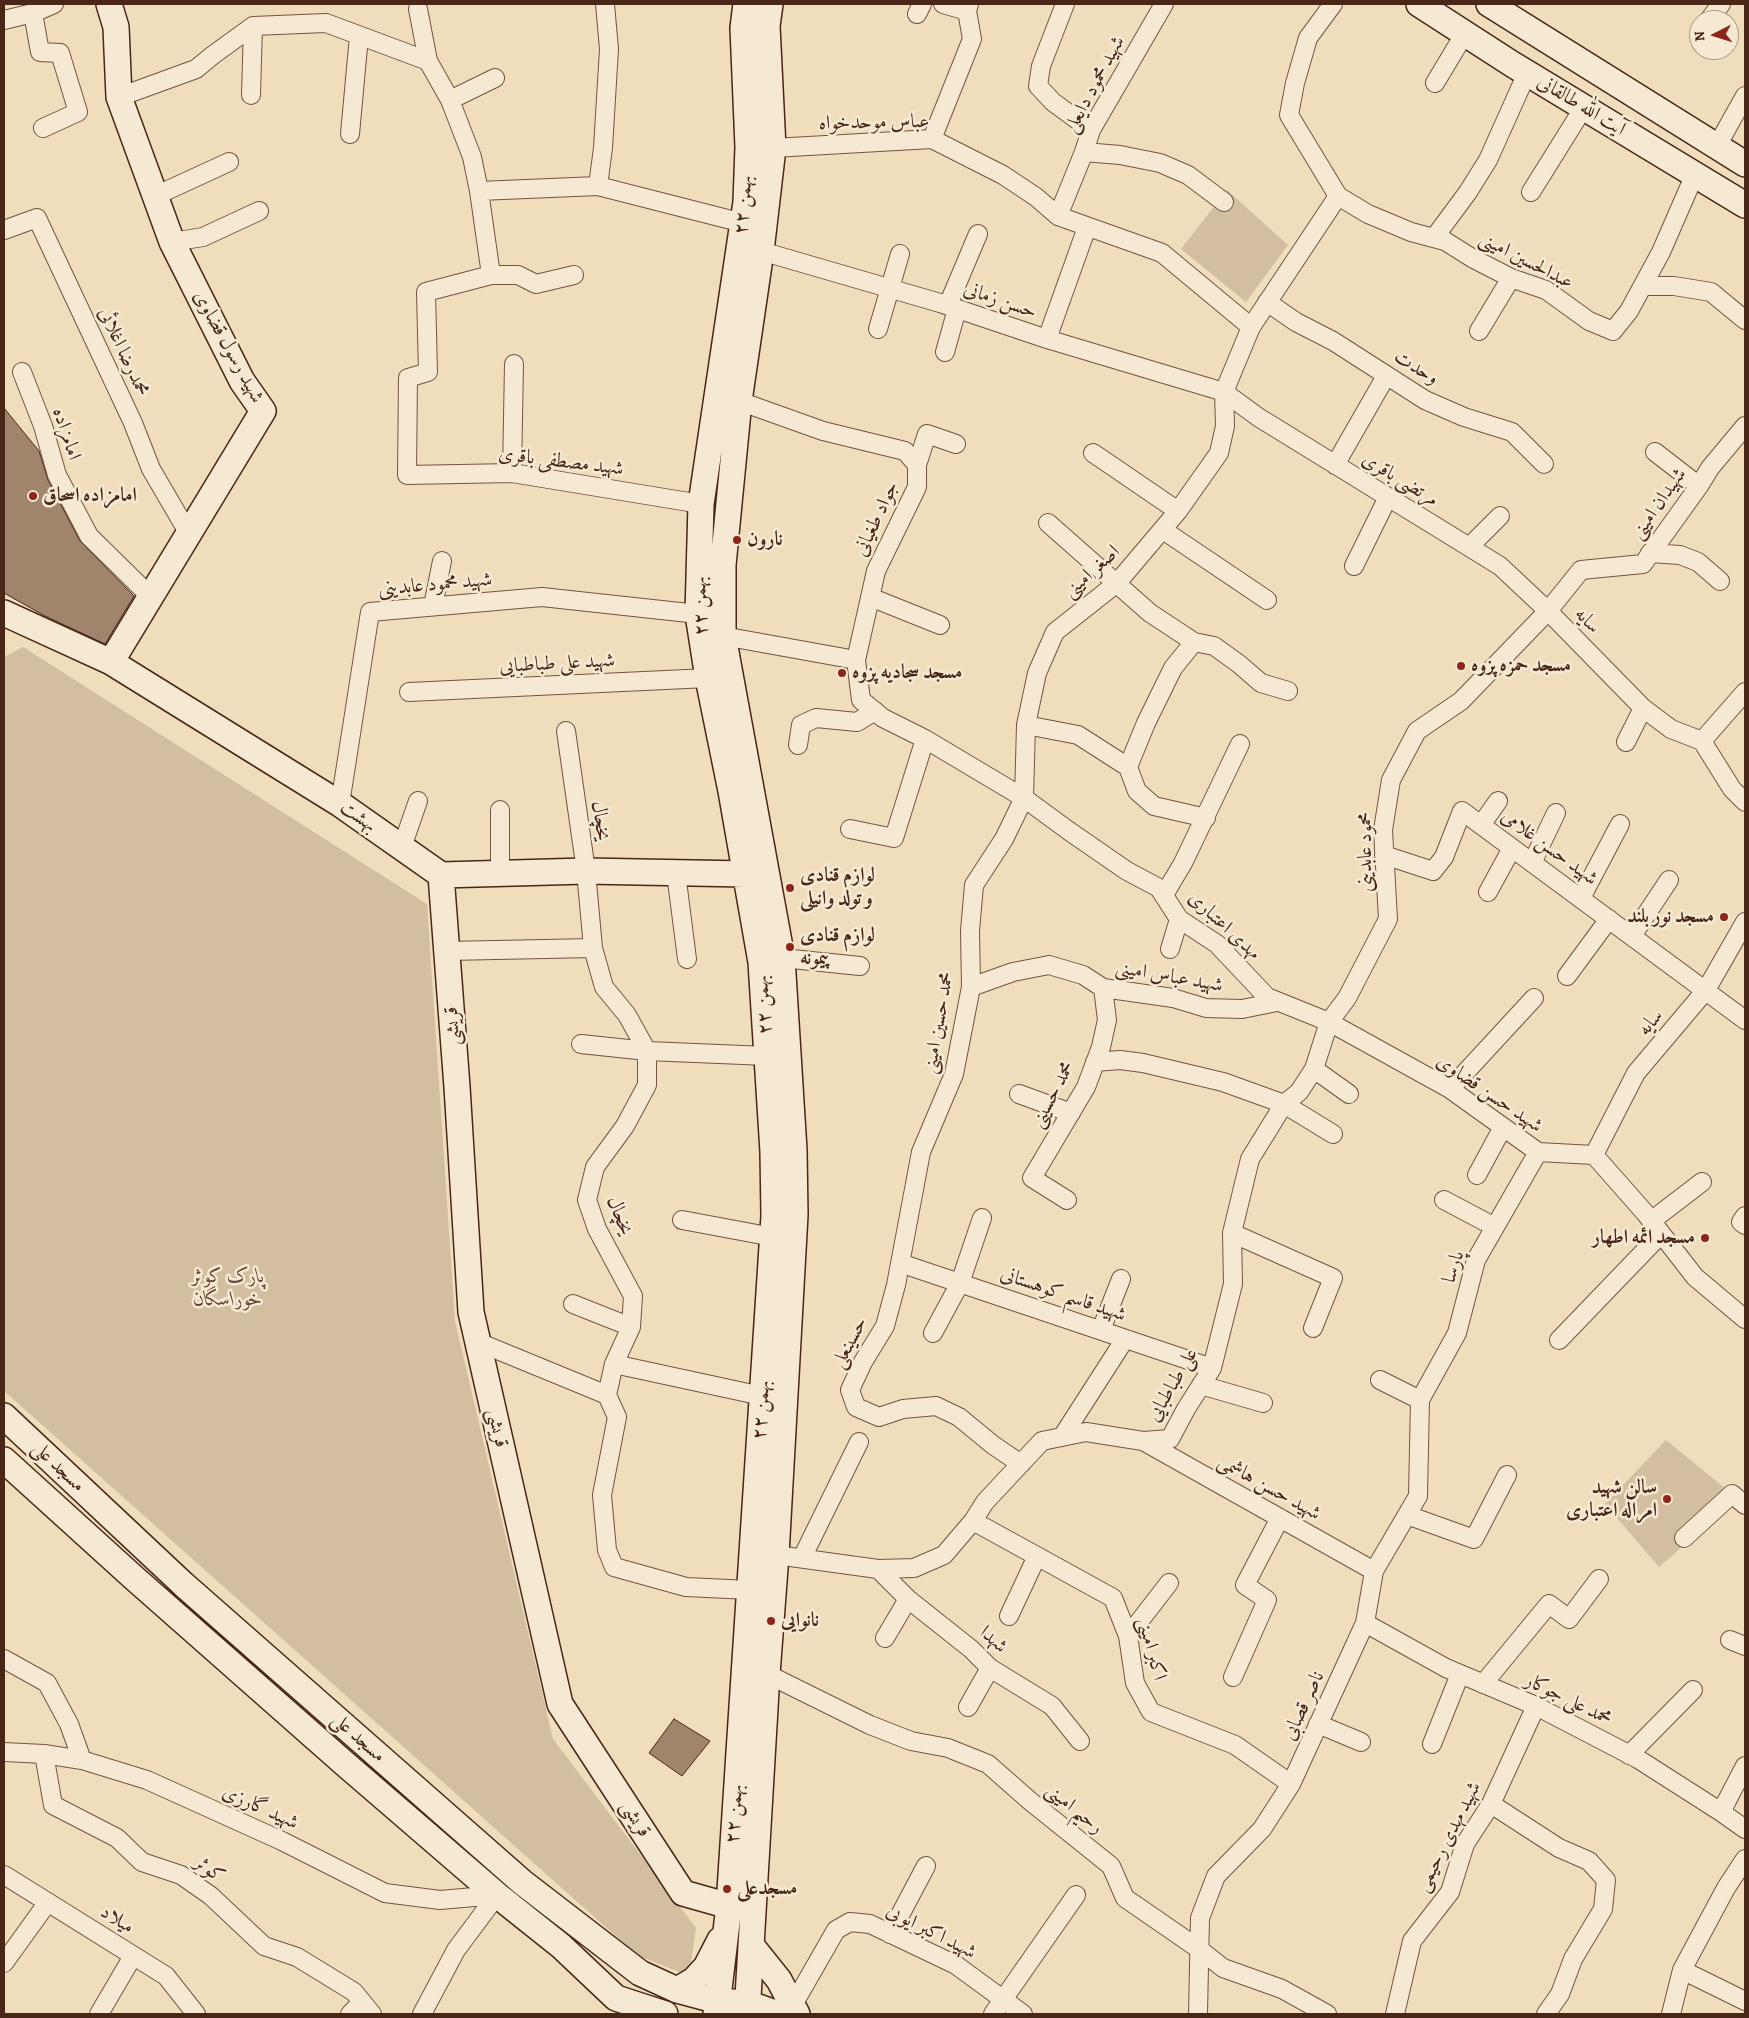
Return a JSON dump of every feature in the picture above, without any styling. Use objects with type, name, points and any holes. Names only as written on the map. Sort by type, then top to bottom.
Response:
[{"type":"main road","name":"شهید رسول قضاوی","points":[[109,4],[116,27],[119,97],[172,242],[242,380],[263,411],[111,662]]},
{"type":"main road","name":"۲۲ بهمن","points":[[746,4],[743,28],[748,147],[746,202],[701,504],[698,614],[708,678],[731,791],[761,962],[767,1056],[780,1092],[794,1150],[795,1215],[776,1555],[747,2009]]},
{"type":"main road","name":"۲۲ بهمن","points":[[717,2008],[728,1916],[773,1237],[773,1152],[780,1092],[782,958],[724,636],[723,565],[739,401],[761,251],[773,148],[767,26],[770,4]]},
{"type":"main road","name":"آیت الله طالقانی","points":[[1419,4],[1527,73],[1745,205]]},
{"type":"main road","name":"آیت الله طالقانی","points":[[1489,4],[1745,164]]},
{"type":"main road","name":"بهشت","points":[[5,615],[111,662],[340,804],[441,875]]},
{"type":"main road","points":[[441,875],[586,871],[746,874]]},
{"type":"main road","name":"قریشی","points":[[441,875],[472,1312],[560,1704],[683,1894],[728,1916]]},
{"type":"main road","name":"مسجد علی","points":[[4,1416],[183,1584],[522,1882],[640,1973],[717,2008],[790,2011]]},
{"type":"main road","name":"مسجد علی","points":[[4,1460],[166,1606],[497,1895],[561,1946],[622,2006]]},
{"type":"main road","points":[[166,1606],[183,1584]]},
{"type":"main road","points":[[677,1990],[694,1980],[706,1967],[728,1916]]},
{"type":"main road","points":[[751,1945],[779,1980],[790,2011]]},
{"type":"main road","points":[[631,1966],[622,2006],[665,2014]]},
{"type":"street","points":[[4,20],[33,13],[54,4]]},
{"type":"street","points":[[598,186],[603,148],[609,50],[605,4]]},
{"type":"street","points":[[932,139],[972,39],[968,7],[943,4]]},
{"type":"street","points":[[1066,4],[1041,66],[1038,86],[1054,102],[1091,130]]},
{"type":"street","name":"شهید محمود دایعلی","points":[[1058,216],[1091,130],[1164,4]]},
{"type":"street","points":[[1224,392],[1251,327],[1338,196],[1290,115],[1295,82],[1308,38],[1332,4]]},
{"type":"street","points":[[418,9],[428,61],[450,100],[472,157],[491,274]]},
{"type":"street","points":[[33,13],[40,52],[60,53],[78,112],[43,128]]},
{"type":"street","points":[[119,97],[196,69],[213,54],[253,26],[326,23],[428,61]]},
{"type":"street","points":[[250,95],[253,26]]},
{"type":"street","points":[[1435,83],[1464,33]]},
{"type":"street","points":[[350,134],[359,36]]},
{"type":"street","points":[[1434,238],[1468,192],[1488,160],[1527,73]]},
{"type":"street","points":[[450,100],[495,78]]},
{"type":"street","points":[[1717,146],[1745,96]]},
{"type":"street","points":[[1531,192],[1584,107]]},
{"type":"street","name":"عباس موحدخواه","points":[[773,148],[932,139],[1003,174],[1036,197],[1058,216],[1162,253],[1251,327]]},
{"type":"street","points":[[1084,152],[1160,163],[1188,175],[1224,202]]},
{"type":"street","points":[[155,196],[229,162]]},
{"type":"street","name":"عبدالحسین امینی","points":[[1338,196],[1368,214],[1411,232],[1445,241],[1472,258],[1511,278],[1546,290],[1589,321],[1612,330],[1629,311],[1662,252],[1695,174]]},
{"type":"street","points":[[479,191],[598,186],[743,223]]},
{"type":"street","points":[[172,242],[203,237],[259,211]]},
{"type":"street","name":"محمدرضا اغلائی","points":[[4,230],[38,218],[133,423],[151,468],[189,534]]},
{"type":"street","points":[[1047,339],[1087,227]]},
{"type":"street","points":[[945,352],[952,307],[978,234]]},
{"type":"street","name":"حسن زمانی","points":[[761,251],[952,307],[1047,339],[1224,392]]},
{"type":"street","points":[[878,330],[900,254]]},
{"type":"street","name":"شهید مصطفی باقری","points":[[574,275],[536,284],[518,275],[491,274],[426,292],[428,372],[408,378],[407,476],[512,473],[701,504]]},
{"type":"street","points":[[1479,331],[1511,278]]},
{"type":"street","points":[[1643,286],[1674,286],[1711,292],[1745,320]]},
{"type":"street","name":"وحدت","points":[[1267,302],[1296,322],[1333,341],[1425,400],[1464,417],[1512,432],[1544,464]]},
{"type":"street","points":[[512,473],[514,364]]},
{"type":"street","name":"امامزاده","points":[[22,372],[43,426],[57,475],[89,536],[151,597]]},
{"type":"street","points":[[1335,465],[1386,376]]},
{"type":"street","name":"مرتضی باقری","points":[[1224,392],[1335,465],[1500,566],[1548,611]]},
{"type":"street","name":"اصغر امینی","points":[[1024,798],[1026,725],[1037,673],[1055,632],[1117,584],[1178,511],[1219,453],[1225,426],[1224,392]]},
{"type":"street","name":"جواد طغیانی","points":[[739,401],[823,431],[905,451],[917,465],[917,487],[876,571],[856,660],[861,700],[883,718],[925,739]]},
{"type":"street","name":"شهیدان امینی","points":[[1548,611],[1582,570],[1643,564],[1710,468],[1745,426]]},
{"type":"street","points":[[917,465],[927,434],[956,444]]},
{"type":"street","points":[[1655,452],[1699,486]]},
{"type":"street","points":[[1093,453],[1178,511]]},
{"type":"street","points":[[1354,566],[1388,497]]},
{"type":"street","points":[[1469,547],[1500,516]]},
{"type":"street","points":[[1048,523],[1150,613],[1194,642],[1214,646],[1239,664],[1261,684],[1288,691]]},
{"type":"street","points":[[1163,530],[1267,600]]},
{"type":"street","points":[[1650,553],[1680,555],[1698,562],[1720,581]]},
{"type":"street","points":[[433,606],[442,561]]},
{"type":"street","name":"شهید محمود عابدینی","points":[[340,804],[370,612],[542,596],[698,614]]},
{"type":"street","points":[[870,597],[940,625]]},
{"type":"street","name":"سایه","points":[[1548,611],[1643,708],[1671,729],[1702,741]]},
{"type":"street","name":"محمود عابدینی","points":[[1329,1022],[1348,998],[1388,919],[1383,830],[1391,780],[1417,731],[1461,701],[1548,611]]},
{"type":"street","points":[[724,636],[856,660]]},
{"type":"street","points":[[1128,767],[1146,723],[1173,668],[1194,642]]},
{"type":"street","name":"شهید علی طباطبایی","points":[[409,692],[708,678]]},
{"type":"street","points":[[1745,692],[1702,741],[1732,789],[1745,802]]},
{"type":"street","points":[[1626,742],[1643,708]]},
{"type":"street","points":[[798,744],[801,725],[816,718],[857,722],[875,711]]},
{"type":"street","points":[[1026,725],[1078,735],[1128,767],[1137,791],[1154,806],[1206,818]]},
{"type":"street","name":"یخچال","points":[[566,731],[586,871],[593,948],[604,987],[627,1015],[647,1051],[647,1085],[625,1126],[595,1167],[587,1200],[597,1229],[633,1296],[631,1327],[614,1364],[607,1395]]},
{"type":"street","points":[[850,829],[894,838],[925,739]]},
{"type":"street","name":"مهدی اعتباری","points":[[925,739],[1024,798],[1127,871],[1159,888],[1180,919],[1217,944],[1267,997],[1329,1022]]},
{"type":"street","points":[[1164,895],[1206,818],[1240,744]]},
{"type":"street","name":"محمد حسین امینی","points":[[900,1263],[922,1152],[954,1074],[971,987],[970,931],[974,885],[1004,839],[1024,798]]},
{"type":"street","points":[[402,848],[418,801]]},
{"type":"street","points":[[1481,825],[1498,801]]},
{"type":"street","points":[[500,810],[500,873]]},
{"type":"street","name":"شهید حسن غلامی","points":[[1384,855],[1433,871],[1444,856],[1462,811],[1745,1020]]},
{"type":"street","points":[[1532,863],[1556,813]]},
{"type":"street","points":[[1581,898],[1620,824]]},
{"type":"street","points":[[1488,892],[1512,848]]},
{"type":"street","points":[[676,873],[687,959]]},
{"type":"street","points":[[1632,936],[1669,880]]},
{"type":"street","points":[[1170,949],[1180,919]]},
{"type":"street","points":[[1567,976],[1610,919]]},
{"type":"street","name":"سایه","points":[[1594,1155],[1636,1073],[1706,990],[1745,922]]},
{"type":"street","points":[[447,951],[593,948]]},
{"type":"street","points":[[782,958],[860,966]]},
{"type":"street","name":"شهید عباس امینی","points":[[971,987],[1013,972],[1048,964],[1082,975],[1103,988],[1172,998],[1206,1008],[1242,1010],[1277,1002]]},
{"type":"street","name":"محمد حسینی","points":[[1067,1200],[1032,1178],[1086,1087],[1107,1020],[1103,988]]},
{"type":"street","points":[[1450,1089],[1534,998]]},
{"type":"street","name":"علی طباطبایی","points":[[776,1555],[878,1569],[914,1568],[944,1555],[973,1521],[985,1502],[1042,1441],[1086,1432],[1142,1441],[1170,1438],[1212,1368],[1233,1284],[1232,1233],[1250,1159],[1284,1104],[1299,1092],[1314,1069],[1329,1022]]},
{"type":"street","name":"شهید حسن قضاوی","points":[[1329,1022],[1450,1089],[1538,1152],[1594,1155]]},
{"type":"street","points":[[581,1044],[647,1051],[767,1056]]},
{"type":"street","points":[[1095,1062],[1120,1060],[1143,1063],[1223,1082],[1284,1104],[1333,1134]]},
{"type":"street","points":[[1314,1069],[1349,1094]]},
{"type":"street","points":[[1019,1094],[1071,1113]]},
{"type":"street","points":[[1477,1175],[1502,1127]]},
{"type":"street","name":"پارسا","points":[[1420,1400],[1457,1333],[1476,1260],[1538,1152]]},
{"type":"street","points":[[1594,1155],[1656,1227],[1695,1277],[1745,1320]]},
{"type":"street","points":[[1559,1340],[1656,1227],[1702,1182]]},
{"type":"street","points":[[1444,1200],[1495,1227]]},
{"type":"street","points":[[1745,1216],[1741,1222],[1745,1225]]},
{"type":"street","points":[[933,1333],[960,1283],[982,1218]]},
{"type":"street","points":[[682,1220],[773,1237]]},
{"type":"street","points":[[1232,1233],[1333,1278],[1313,1328]]},
{"type":"street","name":"شهید قاسم کوهستانی","points":[[900,1263],[1212,1368]]},
{"type":"street","name":"حسینعلی","points":[[900,1263],[885,1326],[863,1362],[850,1390],[856,1406],[879,1417],[903,1409],[936,1406],[960,1417],[992,1445],[1021,1464]]},
{"type":"street","points":[[1101,1330],[1121,1279]]},
{"type":"street","points":[[573,1304],[631,1327]]},
{"type":"street","points":[[1062,1437],[1125,1339]]},
{"type":"street","points":[[478,1342],[607,1395],[617,1417],[602,1495],[607,1550],[614,1567],[686,1587],[750,1590]]},
{"type":"street","points":[[614,1364],[762,1396]]},
{"type":"street","points":[[1380,1380],[1420,1400]]},
{"type":"street","points":[[1201,1385],[1263,1403]]},
{"type":"street","name":"ناصر قصابی","points":[[1198,2014],[1200,1918],[1216,1876],[1262,1829],[1291,1784],[1365,1623],[1374,1571],[1418,1496],[1420,1400]]},
{"type":"street","name":"شهید حسن هاشمی","points":[[1142,1441],[1374,1571]]},
{"type":"street","points":[[802,1558],[859,1442]]},
{"type":"street","points":[[1408,1514],[1474,1539],[1507,1475]]},
{"type":"street","points":[[1684,1538],[1732,1494],[1745,1505]]},
{"type":"street","points":[[1234,1677],[1267,1600],[1245,1585],[1280,1518]]},
{"type":"street","name":"اکبر امینی","points":[[973,1521],[1113,1598],[1128,1636],[1135,1683],[1151,1712],[1235,1745],[1291,1784]]},
{"type":"street","points":[[1009,1616],[1037,1556]]},
{"type":"street","name":"شهدا","points":[[878,1569],[908,1599],[971,1648],[990,1668],[1052,1706],[1080,1741]]},
{"type":"street","points":[[1484,1684],[1549,1604],[1569,1619],[1599,1579]]},
{"type":"street","points":[[1128,1636],[1169,1583]]},
{"type":"street","points":[[885,1638],[908,1599]]},
{"type":"street","name":"محمد علی جوکار","points":[[1365,1623],[1446,1668],[1536,1706],[1629,1755],[1745,1829]]},
{"type":"street","points":[[4,1659],[47,1683],[69,1724],[82,1760]]},
{"type":"street","points":[[968,1708],[990,1668]]},
{"type":"street","name":"رحیم امینی","points":[[767,1674],[870,1724],[911,1741],[948,1748],[988,1764],[1030,1801],[1111,1866],[1125,1898],[1199,1949],[1223,1968],[1282,1988],[1327,2014]]},
{"type":"street","points":[[1432,1744],[1460,1674]]},
{"type":"street","points":[[1629,1755],[1693,1690]]},
{"type":"street","name":"شهید مهدی رحیمی","points":[[1395,2014],[1412,1942],[1450,1892],[1465,1844],[1490,1804],[1536,1706]]},
{"type":"street","points":[[1318,1724],[1361,1742]]},
{"type":"street","name":"شهید گارزی","points":[[4,1752],[44,1754],[82,1760],[147,1780],[282,1841],[385,1893],[440,1900],[497,1895]]},
{"type":"street","name":"کوثر","points":[[44,1754],[53,1805],[117,1838],[142,1862],[181,1875],[211,1896],[264,1946],[297,1957],[354,1992],[361,2010]]},
{"type":"street","points":[[1721,1812],[1745,1766]]},
{"type":"street","points":[[1490,1804],[1559,1848],[1588,1861],[1606,1880],[1603,1909],[1573,1959],[1560,1994],[1546,2014]]},
{"type":"street","points":[[1671,2014],[1682,1970],[1726,1888],[1745,1858]]},
{"type":"street","points":[[890,1934],[926,1866]]},
{"type":"street","name":"میلاد","points":[[4,1875],[166,1976],[196,2014]]},
{"type":"street","points":[[992,2014],[1076,1894]]},
{"type":"street","points":[[422,2014],[456,1950],[497,1895]]},
{"type":"street","points":[[4,1963],[48,1902]]},
{"type":"street","name":"شهید اکبر ایوبی","points":[[790,2011],[836,1930],[850,1922],[870,1924],[956,1965],[1023,2014]]},
{"type":"street","points":[[99,2014],[133,1956]]},
{"type":"street","points":[[1682,1970],[1745,2000]]},
{"type":"green space","points":[[1227,190],[1288,245],[1246,302],[1181,249]]},
{"type":"green space","name":"پارک کوثر خوراسگان","points":[[23,647],[427,904],[455,1321],[553,1739],[696,1928],[689,1976],[637,1955],[4,1391],[4,657]]},
{"type":"green space","name":"سالن شهید امراله اعتباری","points":[[1666,1440],[1732,1494],[1675,1538],[1682,1547],[1659,1567],[1605,1504]]},
{"type":"building","name":"امامزاده اسحاق","points":[[4,408],[39,451],[48,480],[80,541],[134,596],[105,644],[45,616],[4,593]]},
{"type":"building","points":[[674,1719],[710,1741],[682,1776],[649,1753]]},
{"type":"place","name":"امامزاده اسحاق","points":[[33,496]]},
{"type":"place","name":"نارون","points":[[737,540]]},
{"type":"place","name":"مسجد حمزه پزوه","points":[[1461,666]]},
{"type":"place","name":"مسجد سجادیه پزوه","points":[[842,673]]},
{"type":"place","name":"لوازم قنادی و تولد وانیلی","points":[[790,888]]},
{"type":"place","name":"مسجد نور بلند","points":[[1724,917]]},
{"type":"place","name":"لوازم قنادی پیمونه","points":[[790,947]]},
{"type":"place","name":"مسجد ائمه اطهار","points":[[1705,1238]]},
{"type":"place","name":"سالن شهید امراله اعتباری","points":[[1667,1499]]},
{"type":"place","name":"نانوایی","points":[[771,1621]]},
{"type":"place","name":"مسجدعلی","points":[[727,1889]]}]
